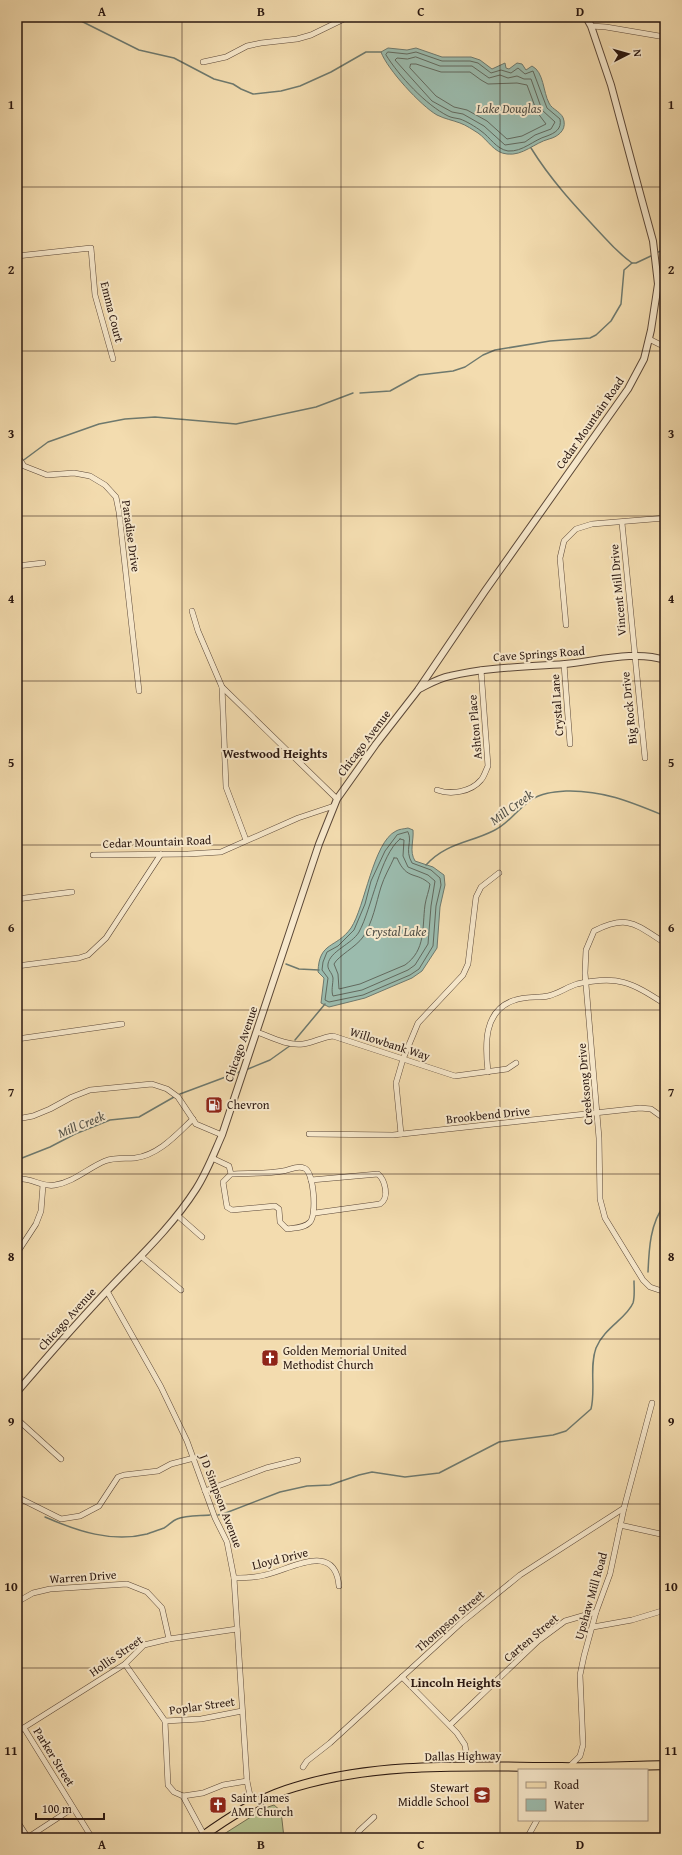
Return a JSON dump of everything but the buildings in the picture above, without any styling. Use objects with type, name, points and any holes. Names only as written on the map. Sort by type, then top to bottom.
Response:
[{"type":"main road","name":"Dallas Highway","points":[[204,1837],[252,1807],[286,1790],[340,1775],[380,1770],[468,1766],[568,1769],[665,1765]]},
{"type":"street","points":[[203,62],[226,57],[247,46],[297,39],[311,35],[348,17]]},
{"type":"street","name":"Cedar Mountain Road","points":[[418,690],[509,555],[628,389],[644,359],[649,339],[658,284],[652,241],[610,85],[591,26],[586,17]]},
{"type":"street","points":[[591,26],[665,37]]},
{"type":"street","name":"Emma Court","points":[[17,256],[91,248],[95,295],[113,359]]},
{"type":"street","points":[[649,339],[665,347]]},
{"type":"street","name":"Paradise Drive","points":[[17,456],[24,466],[47,475],[74,473],[90,476],[105,485],[116,497],[119,512],[139,691]]},
{"type":"street","points":[[566,625],[560,558],[564,541],[576,529],[592,524],[622,523],[665,518]]},
{"type":"street","name":"Vincent Mill Drive","points":[[622,523],[634,656]]},
{"type":"street","points":[[17,566],[43,563]]},
{"type":"street","points":[[192,611],[198,630],[222,688],[226,787],[246,840]]},
{"type":"street","name":"Cave Springs Road","points":[[418,690],[448,676],[480,670],[564,664],[634,656],[647,656],[665,660]]},
{"type":"street","name":"Big Rock Drive","points":[[634,656],[645,758]]},
{"type":"street","name":"Crystal Lane","points":[[564,664],[570,744]]},
{"type":"street","name":"Ashton Place","points":[[437,790],[447,793],[469,789],[482,780],[488,766],[480,670]]},
{"type":"street","points":[[222,688],[337,799]]},
{"type":"street","name":"Chicago Avenue","points":[[17,1392],[107,1291],[142,1257],[177,1215],[196,1189],[222,1135],[319,844],[337,799],[376,744],[418,690]]},
{"type":"street","name":"Cedar Mountain Road","points":[[93,855],[221,852],[246,840],[334,806]]},
{"type":"street","points":[[17,966],[80,958],[88,955],[106,938],[161,854]]},
{"type":"street","points":[[401,1134],[396,1083],[403,1059],[418,1022],[463,975],[468,964],[476,897],[481,887],[499,873]]},
{"type":"street","points":[[17,899],[72,892]]},
{"type":"street","name":"Creeksong Drive","points":[[665,943],[639,926],[625,921],[610,923],[594,931],[586,950],[586,983],[598,1113],[600,1200],[605,1218],[643,1280],[650,1287],[665,1292]]},
{"type":"street","points":[[488,1072],[485,1045],[487,1031],[493,1017],[504,1005],[516,1000],[550,996],[576,984],[624,981],[637,986],[665,1004]]},
{"type":"street","points":[[17,1039],[122,1024]]},
{"type":"street","name":"Willowbank Way","points":[[257,1032],[290,1044],[303,1044],[333,1036],[455,1076],[507,1070],[516,1063]]},
{"type":"street","points":[[17,1119],[33,1116],[50,1109],[72,1096],[90,1090],[152,1084],[167,1089],[178,1097],[196,1124],[222,1135]]},
{"type":"street","name":"Brookbend Drive","points":[[309,1134],[401,1134],[640,1108],[651,1109],[665,1119]]},
{"type":"street","points":[[17,1179],[25,1178],[44,1185],[54,1185],[68,1182],[106,1161],[119,1158],[136,1158],[155,1151],[170,1140],[193,1119]]},
{"type":"street","points":[[212,1158],[229,1166],[231,1174]]},
{"type":"street","points":[[296,1167],[308,1170],[311,1180],[315,1213],[310,1222],[303,1227],[287,1229],[280,1222],[279,1209],[275,1206],[232,1210],[227,1208],[225,1203],[223,1182],[231,1174],[283,1171],[296,1167]]},
{"type":"street","points":[[311,1180],[378,1174],[383,1178],[386,1197],[380,1204],[315,1213]]},
{"type":"street","points":[[17,1253],[36,1224],[41,1211],[44,1185]]},
{"type":"street","points":[[177,1215],[202,1237]]},
{"type":"street","points":[[142,1257],[181,1290]]},
{"type":"street","name":"J D Simpson Avenue","points":[[107,1291],[161,1387],[187,1441],[215,1518],[227,1542],[233,1564],[247,1782],[252,1807]]},
{"type":"street","name":"Upshaw Mill Road","points":[[568,1769],[580,1756],[583,1744],[584,1726],[580,1675],[584,1656],[593,1628],[596,1612],[610,1574],[624,1508],[652,1403]]},
{"type":"street","points":[[17,1418],[61,1459]]},
{"type":"street","points":[[17,1497],[61,1519],[80,1516],[93,1510],[104,1501],[118,1477],[158,1471],[171,1464],[194,1458]]},
{"type":"street","points":[[205,1491],[266,1468],[298,1460]]},
{"type":"street","name":"Thompson Street","points":[[303,1767],[461,1623],[520,1575],[624,1508]]},
{"type":"street","points":[[620,1525],[665,1535]]},
{"type":"street","name":"Lloyd Drive","points":[[234,1578],[264,1576],[300,1562],[318,1560],[334,1569],[338,1576],[340,1586]]},
{"type":"street","name":"Warren Drive","points":[[17,1602],[33,1593],[50,1589],[127,1584],[147,1592],[162,1608],[169,1639]]},
{"type":"street","points":[[593,1628],[632,1620],[665,1610]]},
{"type":"street","name":"Carten Street","points":[[450,1725],[538,1641],[566,1621],[596,1612]]},
{"type":"street","name":"Hollis Street","points":[[17,1732],[125,1664],[144,1645],[169,1639],[237,1629]]},
{"type":"street","points":[[125,1664],[164,1721],[168,1785],[174,1792],[183,1796],[203,1793],[223,1785],[247,1782]]},
{"type":"street","points":[[402,1677],[450,1725],[465,1744],[468,1766]]},
{"type":"street","name":"Poplar Street","points":[[164,1721],[201,1719],[242,1711]]},
{"type":"street","name":"Parker Street","points":[[24,1728],[92,1838]]},
{"type":"street","points":[[183,1796],[204,1837]]},
{"type":"street","points":[[17,1821],[27,1838],[74,1808]]},
{"type":"street","points":[[355,1838],[359,1830],[374,1817]]},
{"type":"street","points":[[526,1838],[536,1821]]},
{"type":"green space","points":[[274,1805],[281,1811],[284,1838],[226,1838],[224,1834],[265,1808]]},
{"type":"water","name":"Lake Douglas","points":[[388,48],[407,50],[416,48],[442,57],[471,57],[480,60],[492,69],[505,63],[506,68],[509,69],[517,63],[522,64],[526,70],[532,66],[541,77],[550,105],[562,115],[564,128],[555,137],[523,151],[513,154],[502,153],[491,146],[482,136],[472,129],[437,115],[422,104],[397,77],[384,59],[381,52]]},
{"type":"water","name":"Crystal Lake","points":[[408,828],[413,830],[412,853],[415,861],[433,867],[444,875],[445,885],[440,907],[437,948],[422,971],[412,978],[365,998],[329,1007],[321,1003],[324,978],[318,972],[321,955],[329,946],[345,935],[351,928],[361,906],[375,861],[388,837],[397,830]]},
{"type":"waterway","points":[[73,17],[139,50],[174,58],[214,79],[233,84],[253,94],[281,91],[300,86],[331,72],[366,52],[381,52]]},
{"type":"waterway","points":[[531,148],[556,184],[575,206],[614,248],[632,263]]},
{"type":"waterway","points":[[656,253],[665,249]]},
{"type":"waterway","points":[[360,393],[390,391],[419,375],[453,371],[465,367],[483,355],[495,350],[550,341],[590,338],[596,335],[611,321],[621,304],[624,270],[632,263],[636,263],[653,255]]},
{"type":"waterway","points":[[17,465],[48,442],[99,424],[125,419],[155,417],[236,424],[316,407],[353,393]]},
{"type":"waterway","name":"Mill Creek","points":[[426,865],[442,852],[499,828],[531,800],[547,793],[579,791],[605,795],[665,816]]},
{"type":"waterway","points":[[286,964],[299,969],[319,970]]},
{"type":"waterway","name":"Mill Creek","points":[[295,1040],[325,1004]]},
{"type":"waterway","name":"Mill Creek","points":[[248,1069],[270,1060],[291,1045]]},
{"type":"waterway","name":"Mill Creek","points":[[180,1094],[239,1072]]},
{"type":"waterway","name":"Mill Creek","points":[[17,1160],[110,1120],[139,1117],[174,1097]]},
{"type":"waterway","points":[[648,1272],[651,1236],[656,1219],[665,1204]]},
{"type":"waterway","points":[[218,1515],[280,1492],[307,1486],[330,1485],[372,1472],[405,1477],[439,1473],[499,1442],[553,1435],[566,1431],[591,1409],[593,1394],[593,1363],[596,1348],[604,1335],[626,1314],[633,1303],[634,1281]]},
{"type":"waterway","points":[[45,1517],[82,1531],[121,1537],[147,1534],[164,1528],[174,1521],[189,1516],[210,1515]]},
{"type":"place","name":"Chevron","points":[[214,1105]]},
{"type":"place","name":"Golden Memorial United Methodist Church","points":[[270,1358]]},
{"type":"place","name":"Stewart Middle School","points":[[482,1795]]},
{"type":"place","name":"Saint James AME Church","points":[[218,1805]]},
{"type":"district","name":"Westwood Heights","points":[[275,753]]},
{"type":"district","name":"Lincoln Heights","points":[[456,1682]]}]
